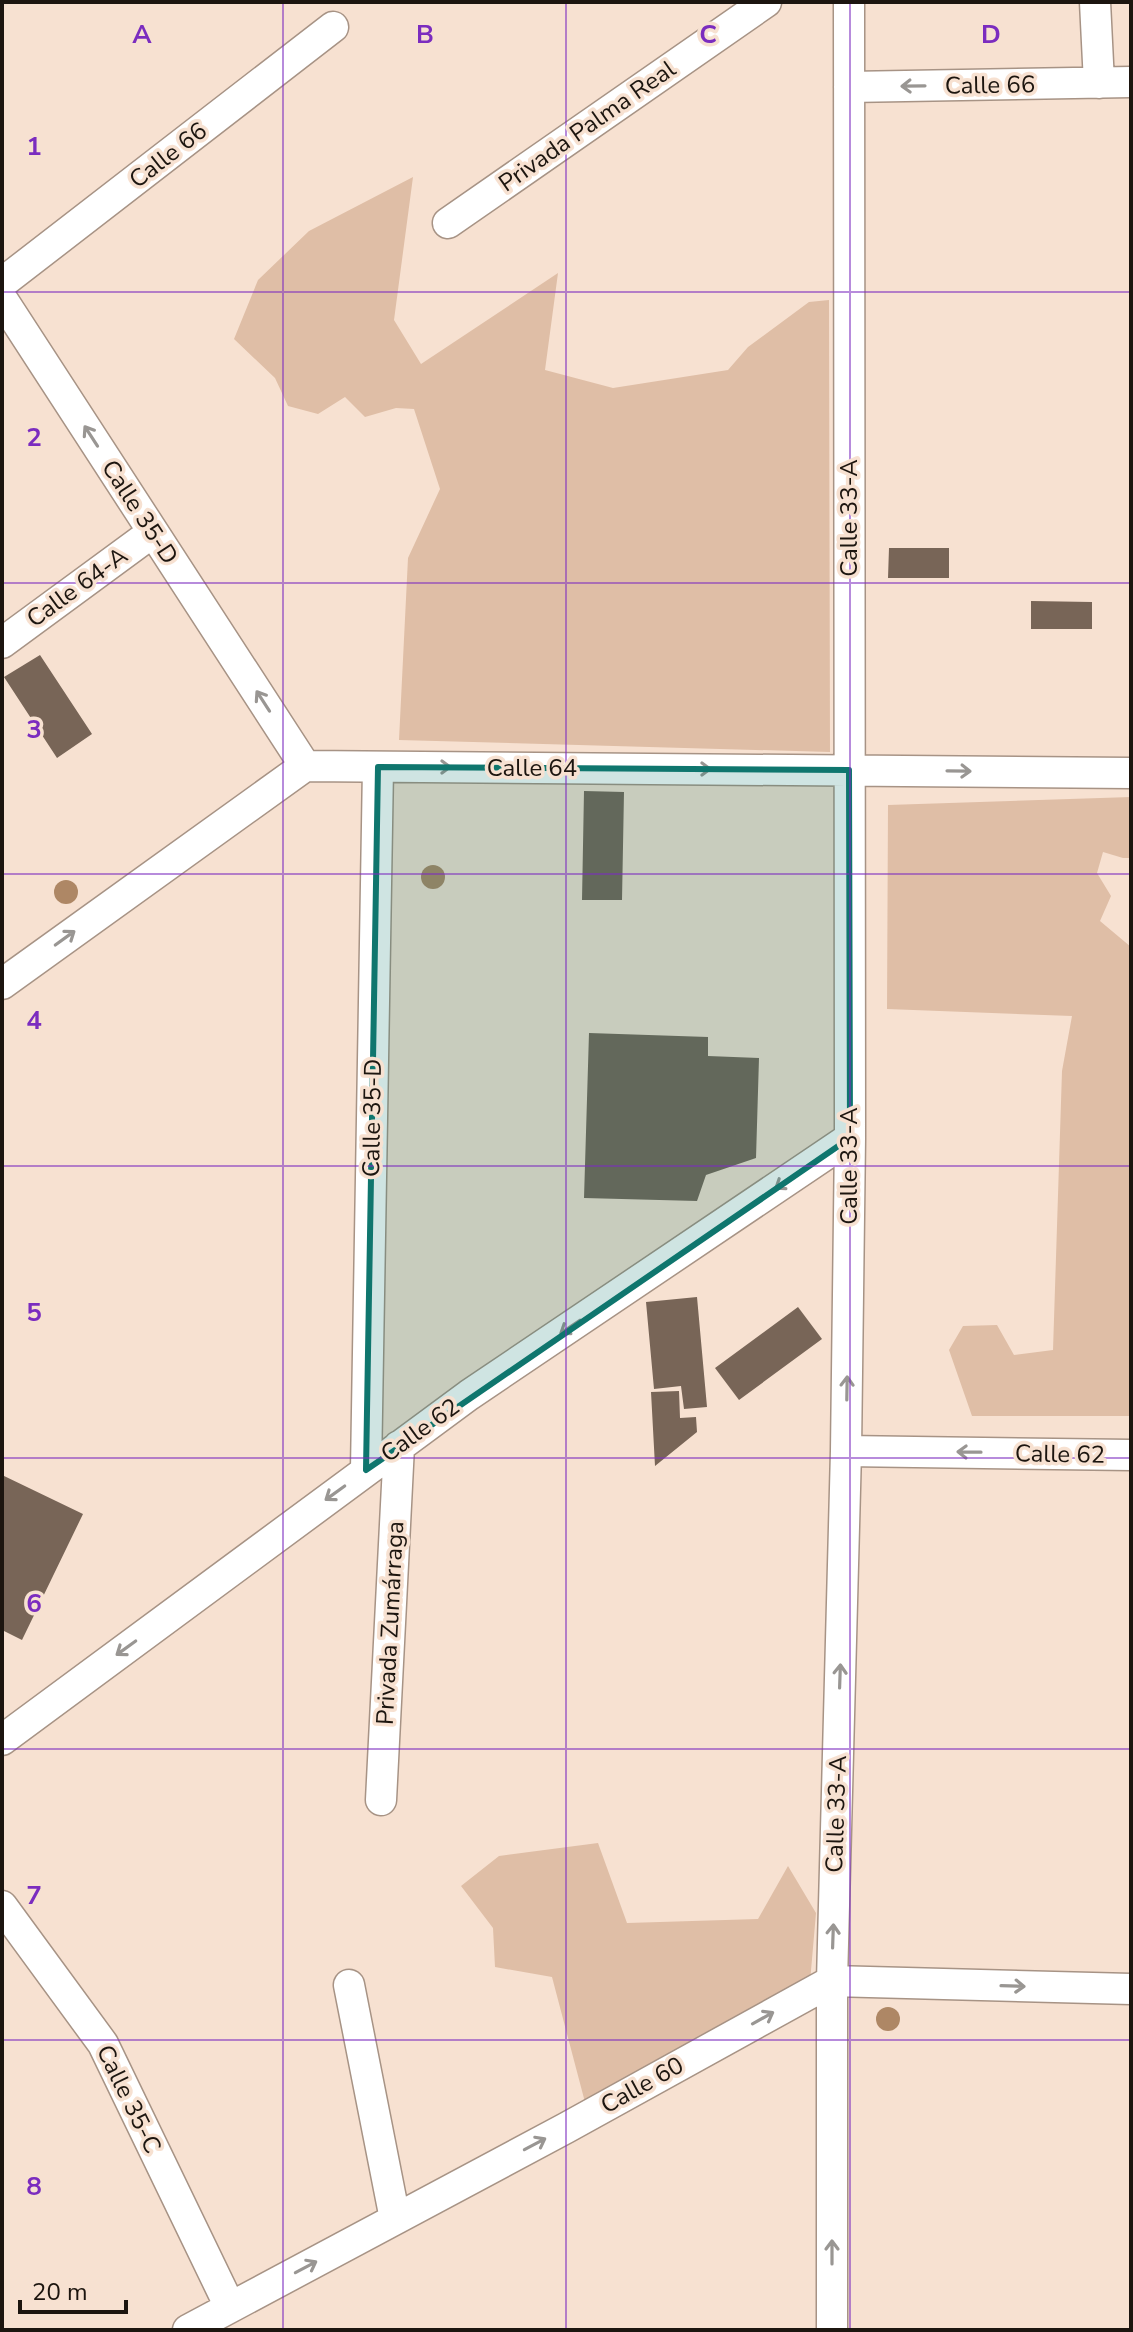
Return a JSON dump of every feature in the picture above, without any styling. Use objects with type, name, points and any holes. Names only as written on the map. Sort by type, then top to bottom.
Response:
[{"type":"street","name":"Privada Palma Real","points":[[448,223],[766,2]]},
{"type":"street","name":"Calle 33-A","points":[[832,2330],[832,1981],[846,1451],[850,1138],[849,2]]},
{"type":"street","points":[[1095,2],[1099,83]]},
{"type":"street","name":"Calle 66","points":[[2,283],[333,27]]},
{"type":"street","name":"Calle 66","points":[[849,87],[1131,82]]},
{"type":"street","name":"Calle 35-D","points":[[2,299],[305,766]]},
{"type":"street","name":"Calle 64-A","points":[[2,643],[153,532]]},
{"type":"street","points":[[2,984],[305,766]]},
{"type":"street","name":"Calle 64","points":[[305,766],[1131,773]]},
{"type":"street","name":"Calle 35-D","points":[[366,1470],[378,767]]},
{"type":"street","name":"Calle 62","points":[[2,1740],[469,1395],[850,1138]]},
{"type":"street","name":"Privada Zumárraga","points":[[381,1800],[399,1446]]},
{"type":"street","name":"Calle 62","points":[[846,1451],[1131,1455]]},
{"type":"street","name":"Calle 35-C","points":[[2,1906],[103,2044],[230,2307]]},
{"type":"street","points":[[832,1981],[1131,1989]]},
{"type":"street","name":"Calle 60","points":[[188,2330],[832,1981]]},
{"type":"street","points":[[349,1985],[395,2219]]},
{"type":"highlighted area","points":[[378,767],[849,770],[850,1138],[366,1470]]},
{"type":"shaded area","points":[[413,177],[394,320],[421,364],[558,273],[545,370],[613,388],[728,370],[748,347],[809,302],[829,300],[830,752],[399,740],[408,558],[440,489],[414,409],[396,408],[365,417],[345,397],[318,414],[288,406],[275,378],[234,339],[258,280],[309,231]]},
{"type":"shaded area","points":[[1131,797],[1131,858],[1103,852],[1097,873],[1111,896],[1100,921],[1131,947],[1131,1416],[972,1416],[949,1350],[963,1326],[997,1325],[1014,1355],[1053,1350],[1062,1071],[1072,1016],[887,1009],[888,805]]},
{"type":"shaded area","points":[[598,1843],[627,1923],[758,1919],[788,1866],[816,1913],[810,1982],[586,2106],[552,1977],[495,1967],[493,1928],[461,1886],[499,1856]]},
{"type":"building","points":[[889,548],[949,548],[949,578],[888,578]]},
{"type":"building","points":[[1031,601],[1092,602],[1092,629],[1031,629]]},
{"type":"building","points":[[40,655],[92,734],[57,758],[4,677]]},
{"type":"building","points":[[584,791],[624,792],[622,900],[582,900]]},
{"type":"building","points":[[589,1033],[708,1037],[708,1056],[759,1058],[756,1158],[706,1175],[697,1201],[584,1198]]},
{"type":"building","points":[[697,1297],[707,1407],[684,1409],[681,1386],[654,1389],[646,1302]]},
{"type":"building","points":[[798,1307],[822,1339],[739,1400],[715,1368]]},
{"type":"building","points":[[679,1391],[680,1418],[696,1417],[697,1432],[655,1466],[651,1392]]},
{"type":"building","points":[[2,1475],[83,1514],[22,1640],[2,1630]]}]
